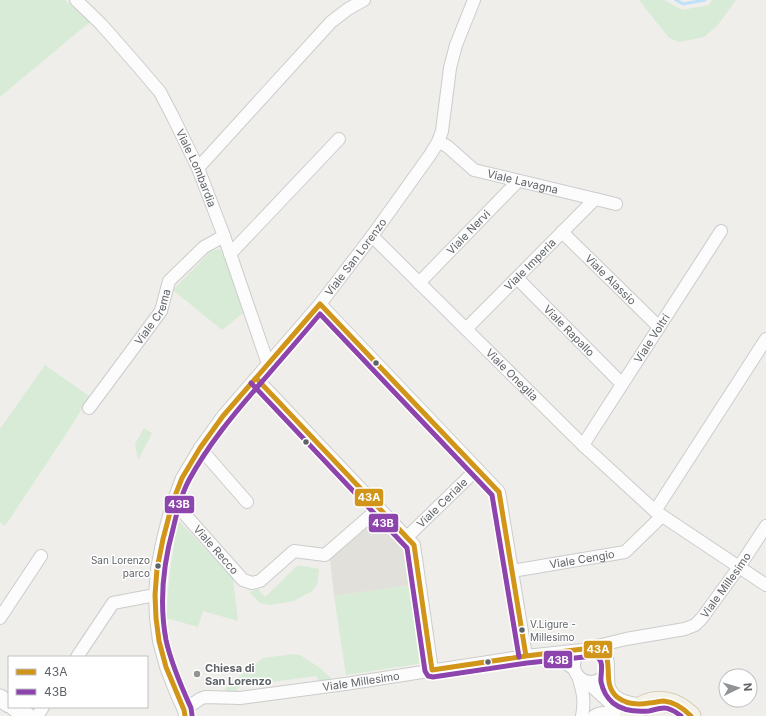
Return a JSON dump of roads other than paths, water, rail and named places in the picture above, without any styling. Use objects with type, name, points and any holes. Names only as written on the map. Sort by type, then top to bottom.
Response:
[{"type":"main road","points":[[629,716],[645,704],[655,701],[665,701],[676,704],[685,709],[691,716]]},
{"type":"main road","points":[[15,708],[27,716]]},
{"type":"street","name":"Viale Lombardia","points":[[76,0],[101,24],[160,92],[198,168],[224,236],[268,364]]},
{"type":"street","points":[[198,168],[331,22],[348,9],[364,0]]},
{"type":"street","name":"Viale San Lorenzo","points":[[185,713],[166,667],[159,641],[155,595],[161,547],[173,501],[182,478],[200,448],[223,416],[320,304],[372,236],[438,142],[442,131],[450,68],[456,45],[474,0]]},
{"type":"street","points":[[230,254],[339,139]]},
{"type":"street","name":"Viale Lavagna","points":[[438,142],[447,146],[474,170],[616,204]]},
{"type":"street","name":"Viale Nervi","points":[[419,283],[518,180]]},
{"type":"street","name":"Viale Imperia","points":[[466,329],[595,199]]},
{"type":"street","name":"Viale Voltri","points":[[583,445],[721,231]]},
{"type":"street","name":"Viale Alassio","points":[[562,232],[659,327]]},
{"type":"street","name":"Viale Crema","points":[[89,408],[161,311],[169,281],[204,247],[224,236]]},
{"type":"street","name":"Viale Oneglia","points":[[372,236],[583,445],[659,514],[766,585]]},
{"type":"street","name":"Viale Rapallo","points":[[517,278],[622,384]]},
{"type":"street","points":[[320,304],[499,492],[526,656]]},
{"type":"street","points":[[659,514],[766,339]]},
{"type":"street","points":[[256,378],[414,545],[432,670]]},
{"type":"street","points":[[200,448],[247,502]]},
{"type":"street","name":"Viale Ceriale","points":[[406,537],[477,469]]},
{"type":"street","name":"Viale Recco","points":[[173,501],[243,580],[252,583],[260,581],[294,551],[325,554],[379,508]]},
{"type":"street","name":"Viale Cengio","points":[[512,571],[625,552],[659,514]]},
{"type":"street","name":"Viale Millesimo","points":[[185,713],[200,699],[205,698],[240,698],[345,684],[526,656],[586,649],[626,638],[685,629],[695,625],[702,618],[739,567],[766,526]]},
{"type":"street","points":[[0,618],[41,556]]},
{"type":"street","points":[[78,656],[113,603],[155,595]]},
{"type":"street","points":[[608,659],[612,648],[626,638]]},
{"type":"street","points":[[582,716],[584,708],[583,690],[575,658],[586,649],[595,648],[605,654],[609,663],[609,688],[616,697],[625,701],[645,704]]},
{"type":"street","name":"Viale Millesimo","points":[[540,654],[563,661],[609,702],[619,716]]},
{"type":"street","points":[[580,676],[592,683],[602,680],[608,671]]},
{"type":"street","points":[[594,716],[598,713],[607,712],[619,716]]},
{"type":"waterway","points":[[676,0],[683,4],[705,0]]},
{"type":"place","name":"San Lorenzo parco","points":[[158,566]]},
{"type":"place","name":"V.Ligure - Millesimo","points":[[522,630]]},
{"type":"place","name":"Chiesa di San Lorenzo","points":[[197,674]]}]
